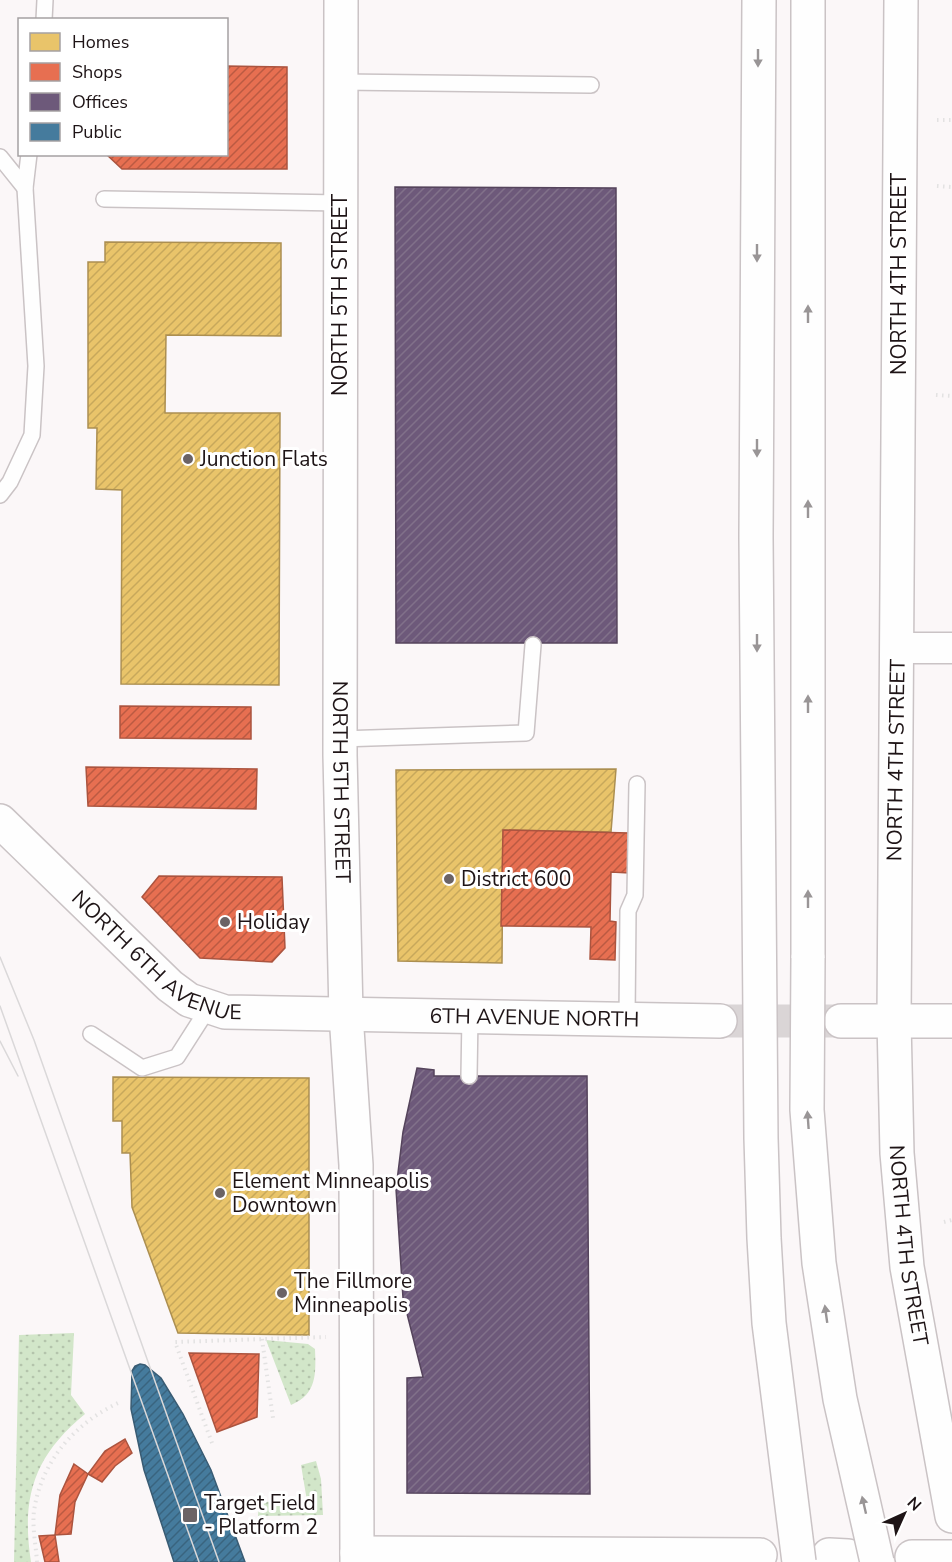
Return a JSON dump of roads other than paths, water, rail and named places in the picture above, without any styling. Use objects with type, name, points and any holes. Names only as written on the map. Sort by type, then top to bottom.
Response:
[{"type":"main road","name":"NORTH 5TH STREET","points":[[342,0],[340,739],[346,1014],[356,1166],[357,1557]]},
{"type":"main road","points":[[759,0],[756,549],[761,1138],[764,1238],[769,1323],[784,1447],[832,1559]]},
{"type":"main road","points":[[808,0],[807,1110],[819,1263],[840,1399],[832,1559]]},
{"type":"main road","name":"NORTH 4TH STREET","points":[[901,0],[894,1021],[897,1153],[908,1267],[952,1516]]},
{"type":"main road","name":"NORTH 6TH AVENUE","points":[[0,821],[147,966],[189,1000],[225,1012],[346,1014]]},
{"type":"main road","name":"6TH AVENUE NORTH","points":[[346,1014],[720,1021]]},
{"type":"main road","points":[[841,1021],[952,1021]]},
{"type":"main road","points":[[357,1557],[671,1558],[760,1555]]},
{"type":"main road","points":[[912,1557],[952,1557]]},
{"type":"street","points":[[897,648],[952,648]]},
{"type":"lane","points":[[44,18],[45,0]]},
{"type":"lane","points":[[341,82],[591,85]]},
{"type":"lane","points":[[0,495],[10,482],[32,435],[36,366],[25,188],[29,156]]},
{"type":"lane","points":[[0,157],[25,188]]},
{"type":"lane","points":[[104,199],[340,203]]},
{"type":"lane","points":[[340,739],[526,733],[533,645]]},
{"type":"lane","points":[[627,1019],[627,911],[635,895],[637,784]]},
{"type":"lane","points":[[91,1034],[142,1068],[177,1057],[209,1007]]},
{"type":"lane","points":[[469,1076],[470,1016]]},
{"type":"tunnel","points":[[720,1021],[837,1021]]},
{"type":"tram line","points":[[0,957],[34,1040],[219,1562]]},
{"type":"tram line","points":[[0,1006],[199,1562]]},
{"type":"tram line","points":[[0,1041],[18,1076]]},
{"type":"place","name":"Junction Flats","points":[[188,459]]},
{"type":"place","name":"District 600","points":[[449,879]]},
{"type":"place","name":"Holiday","points":[[225,922]]},
{"type":"place","name":"Element Minneapolis Downtown","points":[[220,1193]]},
{"type":"place","name":"The Fillmore Minneapolis","points":[[282,1293]]},
{"type":"place","name":"Target Field - Platform 2","points":[[190,1515]]}]
